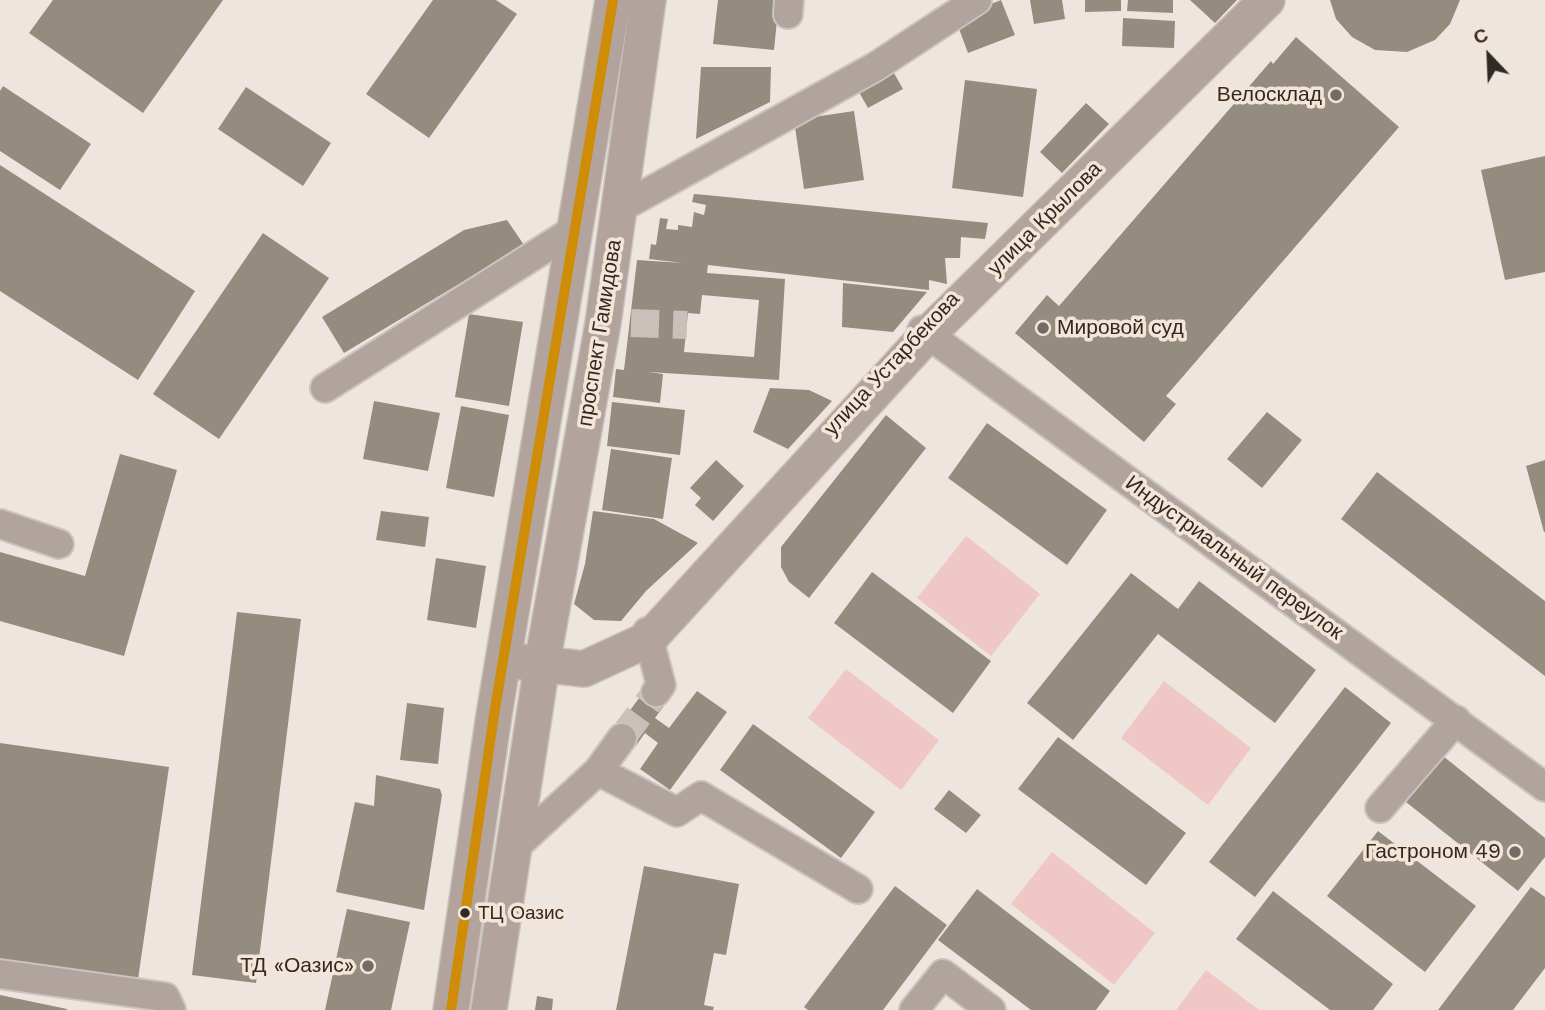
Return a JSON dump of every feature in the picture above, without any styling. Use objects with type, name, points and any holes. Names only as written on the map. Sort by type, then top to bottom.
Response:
[{"type":"main road","name":"проспект Гамидова","points":[[451,1010],[494,715],[613,0]]},
{"type":"main road","name":"проспект Гамидова","points":[[489,1010],[543,661],[601,336],[648,0]]},
{"type":"main road","name":"улица Устарбекова","points":[[925,332],[1254,0]]},
{"type":"main road","name":"улица Крылова","points":[[543,661],[584,669],[648,635],[925,332],[1267,0]]},
{"type":"main road","points":[[505,656],[543,661]]},
{"type":"street","points":[[620,208],[875,67],[976,0]]},
{"type":"street","points":[[325,388],[575,230]]},
{"type":"street","name":"Индустриальный переулок","points":[[925,332],[1545,787]]},
{"type":"street","points":[[0,524],[59,544]]},
{"type":"street","points":[[648,635],[661,685],[656,692]]},
{"type":"street","points":[[1380,808],[1456,720]]},
{"type":"street","points":[[514,848],[598,771],[622,738]]},
{"type":"street","points":[[598,771],[677,812],[701,796],[858,888]]},
{"type":"street","points":[[0,974],[165,997],[171,1010]]},
{"type":"street","points":[[914,1010],[943,974],[991,1010]]},
{"type":"shaded area","points":[[966,536],[1040,594],[991,656],[917,598]]},
{"type":"shaded area","points":[[846,669],[939,740],[901,790],[808,718]]},
{"type":"shaded area","points":[[1164,681],[1251,748],[1208,805],[1121,738]]},
{"type":"shaded area","points":[[1052,852],[1155,933],[1114,985],[1011,904]]},
{"type":"shaded area","points":[[1206,970],[1259,1010],[1176,1010]]},
{"type":"building","points":[[53,0],[223,0],[143,113],[29,33]]},
{"type":"building","points":[[433,0],[496,0],[517,14],[429,138],[366,94]]},
{"type":"building","points":[[718,0],[779,0],[774,50],[713,44]]},
{"type":"building","points":[[1001,0],[1015,35],[968,53],[955,18]]},
{"type":"building","points":[[1030,0],[1062,0],[1065,19],[1034,24]]},
{"type":"building","points":[[1085,0],[1121,0],[1121,11],[1085,12]]},
{"type":"building","points":[[1128,0],[1173,0],[1173,13],[1127,11]]},
{"type":"building","points":[[1190,0],[1237,0],[1215,23]]},
{"type":"building","points":[[1330,0],[1460,0],[1450,24],[1435,40],[1407,52],[1375,50],[1352,37],[1336,19]]},
{"type":"building","points":[[1123,18],[1175,21],[1174,48],[1122,46]]},
{"type":"building","points":[[1296,37],[1399,127],[1166,396],[1176,404],[1144,442],[1015,333],[1047,295],[1059,306],[1271,61],[1273,64]]},
{"type":"building","points":[[890,66],[903,89],[868,108],[855,85]]},
{"type":"building","points":[[701,67],[771,67],[770,102],[696,139]]},
{"type":"building","points":[[965,80],[1037,89],[1023,197],[952,188]]},
{"type":"building","points":[[3,86],[91,144],[60,190],[0,151],[0,91]]},
{"type":"building","points":[[246,87],[331,143],[303,186],[218,129]]},
{"type":"building","points":[[1086,103],[1109,124],[1062,173],[1040,152]]},
{"type":"building","points":[[854,111],[864,180],[804,189],[794,120]]},
{"type":"building","points":[[1545,156],[1545,272],[1505,280],[1481,170]]},
{"type":"building","points":[[0,165],[195,291],[138,380],[0,291]]},
{"type":"building","points":[[694,194],[988,223],[985,239],[961,237],[960,258],[945,258],[947,284],[929,280],[929,290],[708,265],[707,273],[785,279],[779,380],[648,372],[663,374],[660,403],[613,397],[616,369],[624,370],[637,260],[683,263],[649,259],[651,244],[656,245],[660,218],[668,219],[666,229],[678,230],[678,225],[692,227],[694,212],[704,215],[706,205],[692,202]],"holes":[[[702,295],[759,300],[754,357],[684,352],[688,313],[700,314]]]},
{"type":"building","points":[[507,220],[524,245],[344,353],[322,317],[464,230]]},
{"type":"building","points":[[263,233],[329,278],[219,439],[153,394]]},
{"type":"building","points":[[843,283],[927,292],[893,332],[842,327]]},
{"type":"building","points":[[469,314],[523,322],[509,406],[455,397]]},
{"type":"building","points":[[770,388],[809,390],[832,401],[788,449],[753,432]]},
{"type":"building","points":[[374,401],[440,413],[428,471],[363,459]]},
{"type":"building","points":[[612,402],[685,410],[680,455],[607,446]]},
{"type":"building","points":[[461,406],[509,415],[494,497],[446,488]]},
{"type":"building","points":[[1267,412],[1302,440],[1262,488],[1227,459]]},
{"type":"building","points":[[886,415],[926,448],[809,598],[789,582],[781,567],[781,547]]},
{"type":"building","points":[[987,423],[1107,510],[1067,565],[948,478]]},
{"type":"building","points":[[611,449],[672,458],[663,519],[602,510]]},
{"type":"building","points":[[120,454],[177,470],[124,656],[0,621],[0,552],[85,576]]},
{"type":"building","points":[[716,460],[744,486],[713,521],[695,505],[701,498],[690,488]]},
{"type":"building","points":[[1545,460],[1545,532],[1544,532],[1526,466]]},
{"type":"building","points":[[1377,472],[1545,601],[1545,676],[1341,519]]},
{"type":"building","points":[[381,511],[429,517],[425,547],[376,540]]},
{"type":"building","points":[[593,511],[654,519],[698,543],[646,591],[621,621],[594,620],[574,604],[585,564]]},
{"type":"building","points":[[436,558],[486,566],[476,628],[427,620]]},
{"type":"building","points":[[872,572],[991,661],[953,713],[834,623]]},
{"type":"building","points":[[1131,573],[1178,609],[1199,581],[1316,670],[1275,723],[1158,634],[1073,740],[1027,703]]},
{"type":"building","points":[[237,612],[301,619],[256,983],[192,975]]},
{"type":"building","points":[[648,686],[668,700],[655,718],[669,728],[697,691],[727,712],[670,790],[640,769],[658,743],[645,733],[635,747],[614,732]]},
{"type":"building","points":[[1345,687],[1391,723],[1255,897],[1209,862]]},
{"type":"building","points":[[407,703],[444,708],[438,764],[400,760]]},
{"type":"building","points":[[753,724],[875,812],[841,858],[720,770]]},
{"type":"building","points":[[1058,737],[1186,833],[1146,885],[1018,789]]},
{"type":"building","points":[[0,743],[169,767],[138,979],[0,959]]},
{"type":"building","points":[[1443,756],[1545,838],[1545,857],[1518,891],[1406,802]]},
{"type":"building","points":[[376,775],[440,789],[442,795],[424,910],[336,892],[355,802],[374,806]]},
{"type":"building","points":[[949,790],[981,815],[966,833],[934,809]]},
{"type":"building","points":[[1378,831],[1476,906],[1425,972],[1327,896]]},
{"type":"building","points":[[644,866],[739,884],[726,955],[714,953],[704,1005],[714,1007],[713,1010],[616,1010]]},
{"type":"building","points":[[895,886],[947,925],[883,1010],[808,1010],[804,1007]]},
{"type":"building","points":[[1531,887],[1545,897],[1545,968],[1513,1010],[1438,1010]]},
{"type":"building","points":[[977,889],[1110,991],[1096,1010],[1031,1010],[938,940]]},
{"type":"building","points":[[1273,891],[1393,984],[1373,1010],[1330,1010],[1236,939]]},
{"type":"building","name":"ТД «Оазис»","points":[[347,909],[410,922],[391,1010],[325,1010]]},
{"type":"building","points":[[0,995],[67,1009],[67,1010],[0,1010]]},
{"type":"building","points":[[537,996],[553,999],[552,1010],[535,1010]]},
{"type":"tunnel","points":[[631,323],[687,325]]},
{"type":"tunnel","points":[[622,738],[656,692]]},
{"type":"transit line","points":[[451,1010],[494,715],[613,0]]},
{"type":"place","name":"Велосклад","points":[[1336,95]]},
{"type":"place","name":"Мировой суд","points":[[1043,328]]},
{"type":"place","name":"Гастроном 49","points":[[1515,852]]},
{"type":"place","name":"ТЦ Оазис","points":[[465,913]]},
{"type":"place","name":"ТД «Оазис»","points":[[368,966]]}]
